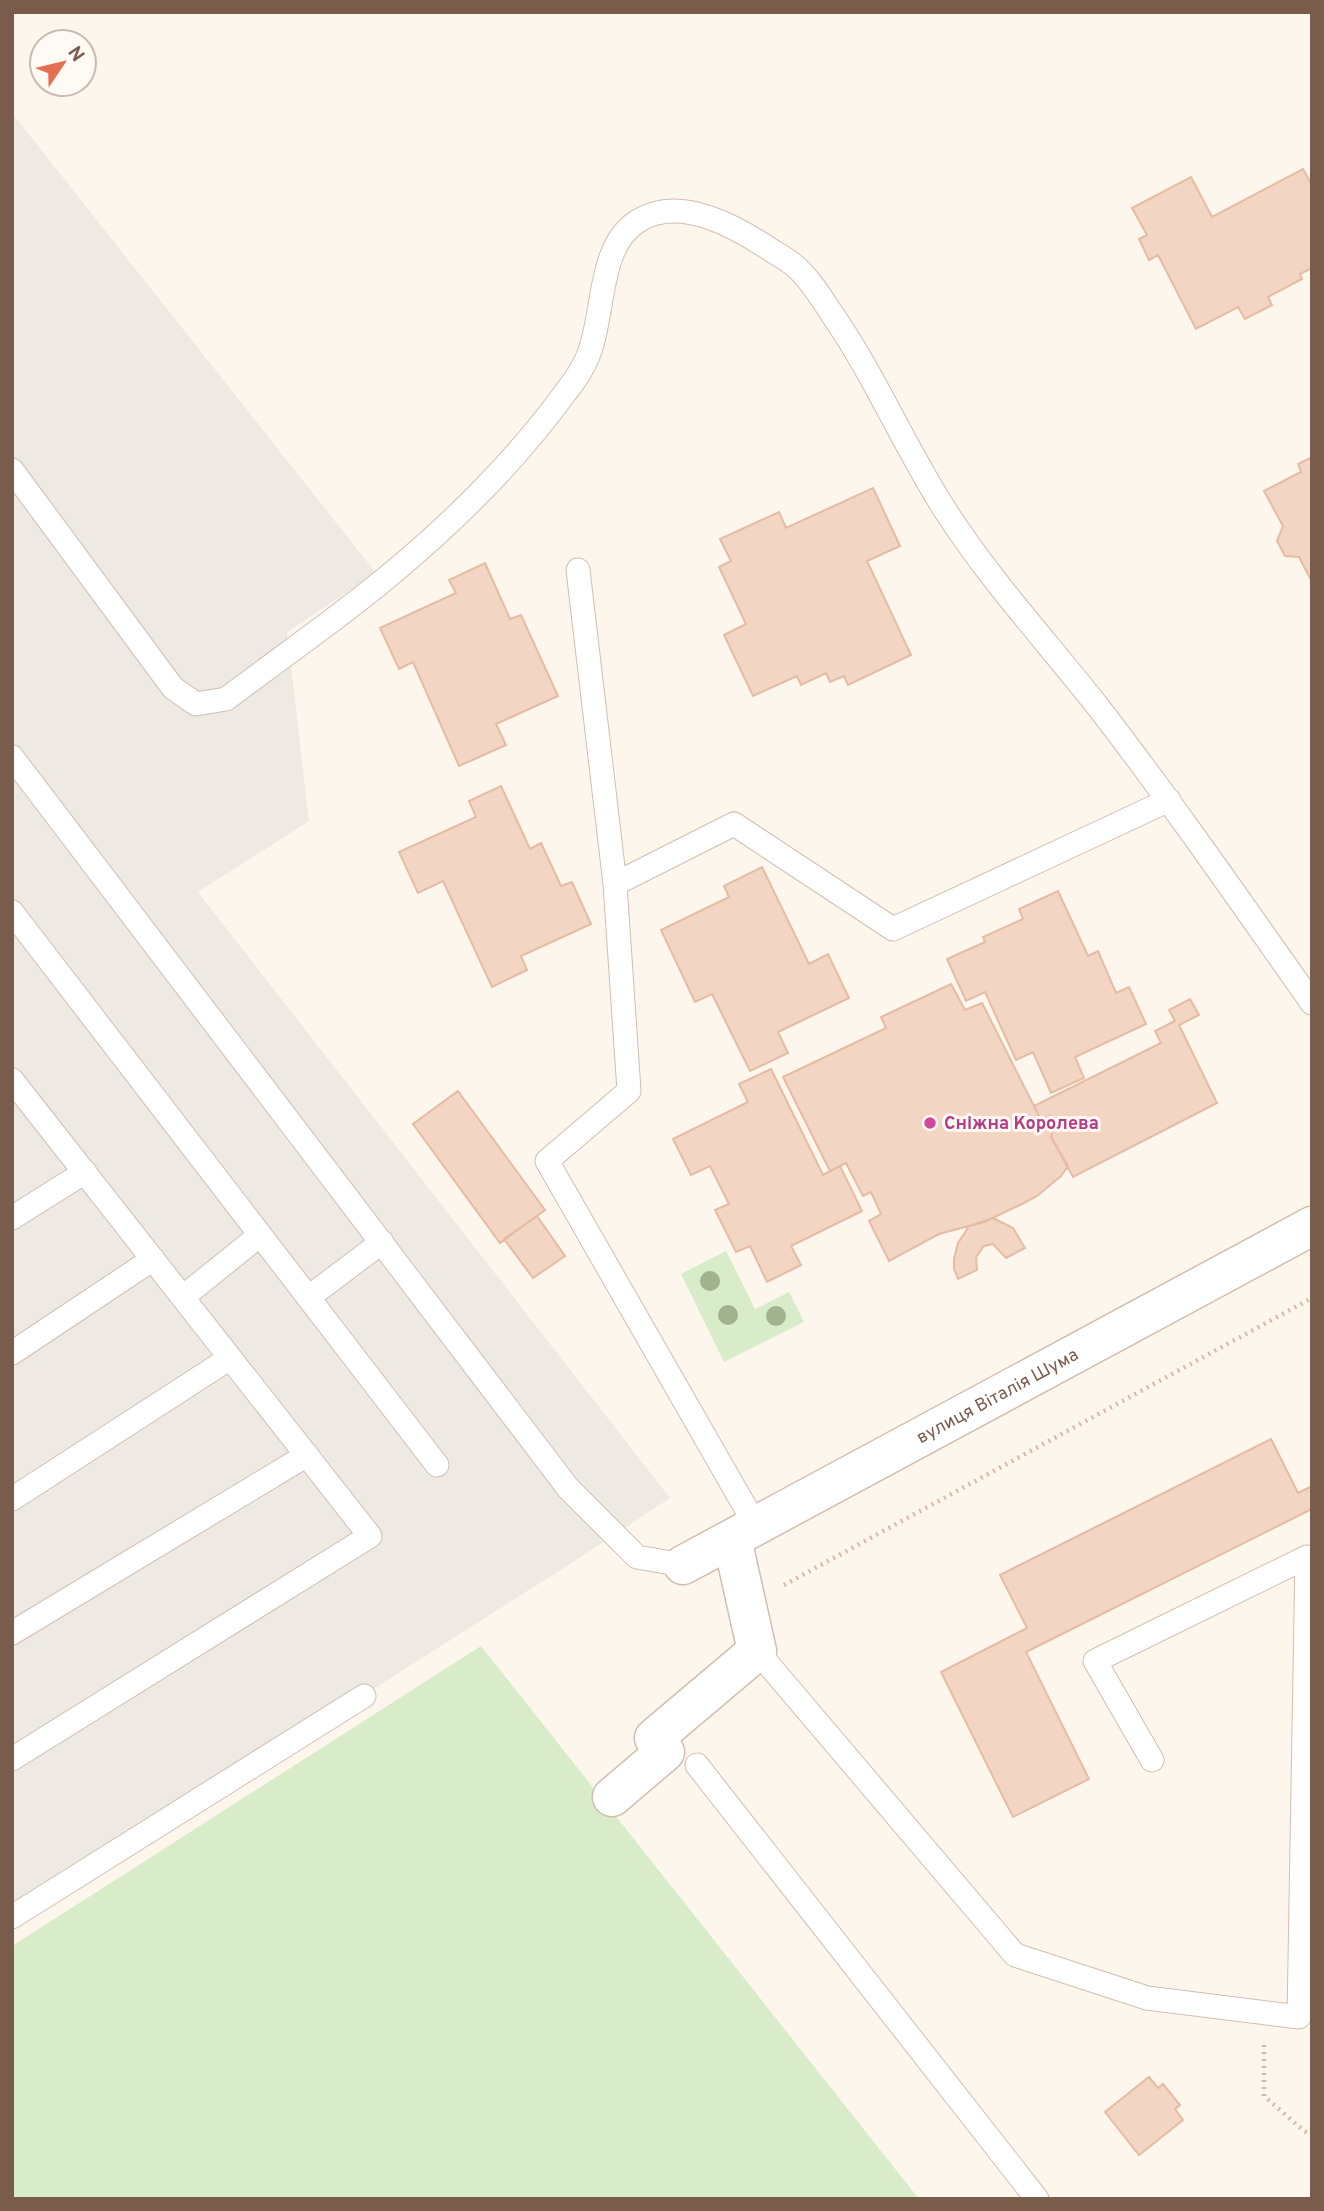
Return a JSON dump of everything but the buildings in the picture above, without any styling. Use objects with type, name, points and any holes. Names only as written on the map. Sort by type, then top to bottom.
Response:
[{"type":"street","name":"вулиця Віталія Шума","points":[[683,1565],[1312,1226]]},
{"type":"street","points":[[612,1797],[666,1752],[654,1738],[758,1651],[744,1532]]},
{"type":"lane","points":[[12,470],[173,688],[196,704],[226,699],[385,579],[490,484],[527,443],[569,388],[588,357],[608,266],[617,244],[632,224],[648,215],[686,212],[708,216],[730,225],[796,267],[817,293],[854,346],[944,509],[999,586],[1072,674],[1169,800],[1312,1003]]},
{"type":"lane","points":[[578,570],[615,884],[629,1091],[547,1161],[744,1532]]},
{"type":"lane","points":[[12,757],[568,1488],[637,1557],[683,1565]]},
{"type":"lane","points":[[615,884],[734,824],[893,929],[1169,800]]},
{"type":"lane","points":[[12,912],[437,1465]]},
{"type":"lane","points":[[12,1080],[370,1536],[12,1759]]},
{"type":"lane","points":[[12,1219],[85,1172]]},
{"type":"lane","points":[[183,1297],[260,1235]]},
{"type":"lane","points":[[309,1297],[382,1242]]},
{"type":"lane","points":[[12,1353],[153,1259]]},
{"type":"lane","points":[[12,1499],[230,1358]]},
{"type":"lane","points":[[12,1633],[307,1455]]},
{"type":"lane","points":[[758,1651],[1015,1955],[1147,1998],[1299,2017],[1307,1557],[1095,1661],[1152,1760]]},
{"type":"lane","points":[[12,1917],[364,1696]]},
{"type":"lane","points":[[697,1765],[1037,2199]]},
{"type":"path","points":[[779,1588],[1312,1298]]},
{"type":"path","points":[[1264,2042],[1264,2096],[1312,2136]]},
{"type":"shaded area","points":[[12,113],[376,573],[287,632],[309,821],[198,892],[670,1498],[12,1919]]},
{"type":"green space","points":[[726,1251],[755,1309],[789,1292],[804,1322],[724,1362],[681,1274]]},
{"type":"green space","points":[[481,1646],[919,2199],[12,2199],[12,1946]]},
{"type":"place","name":"Сніжна Королева","points":[[930,1123]]}]
